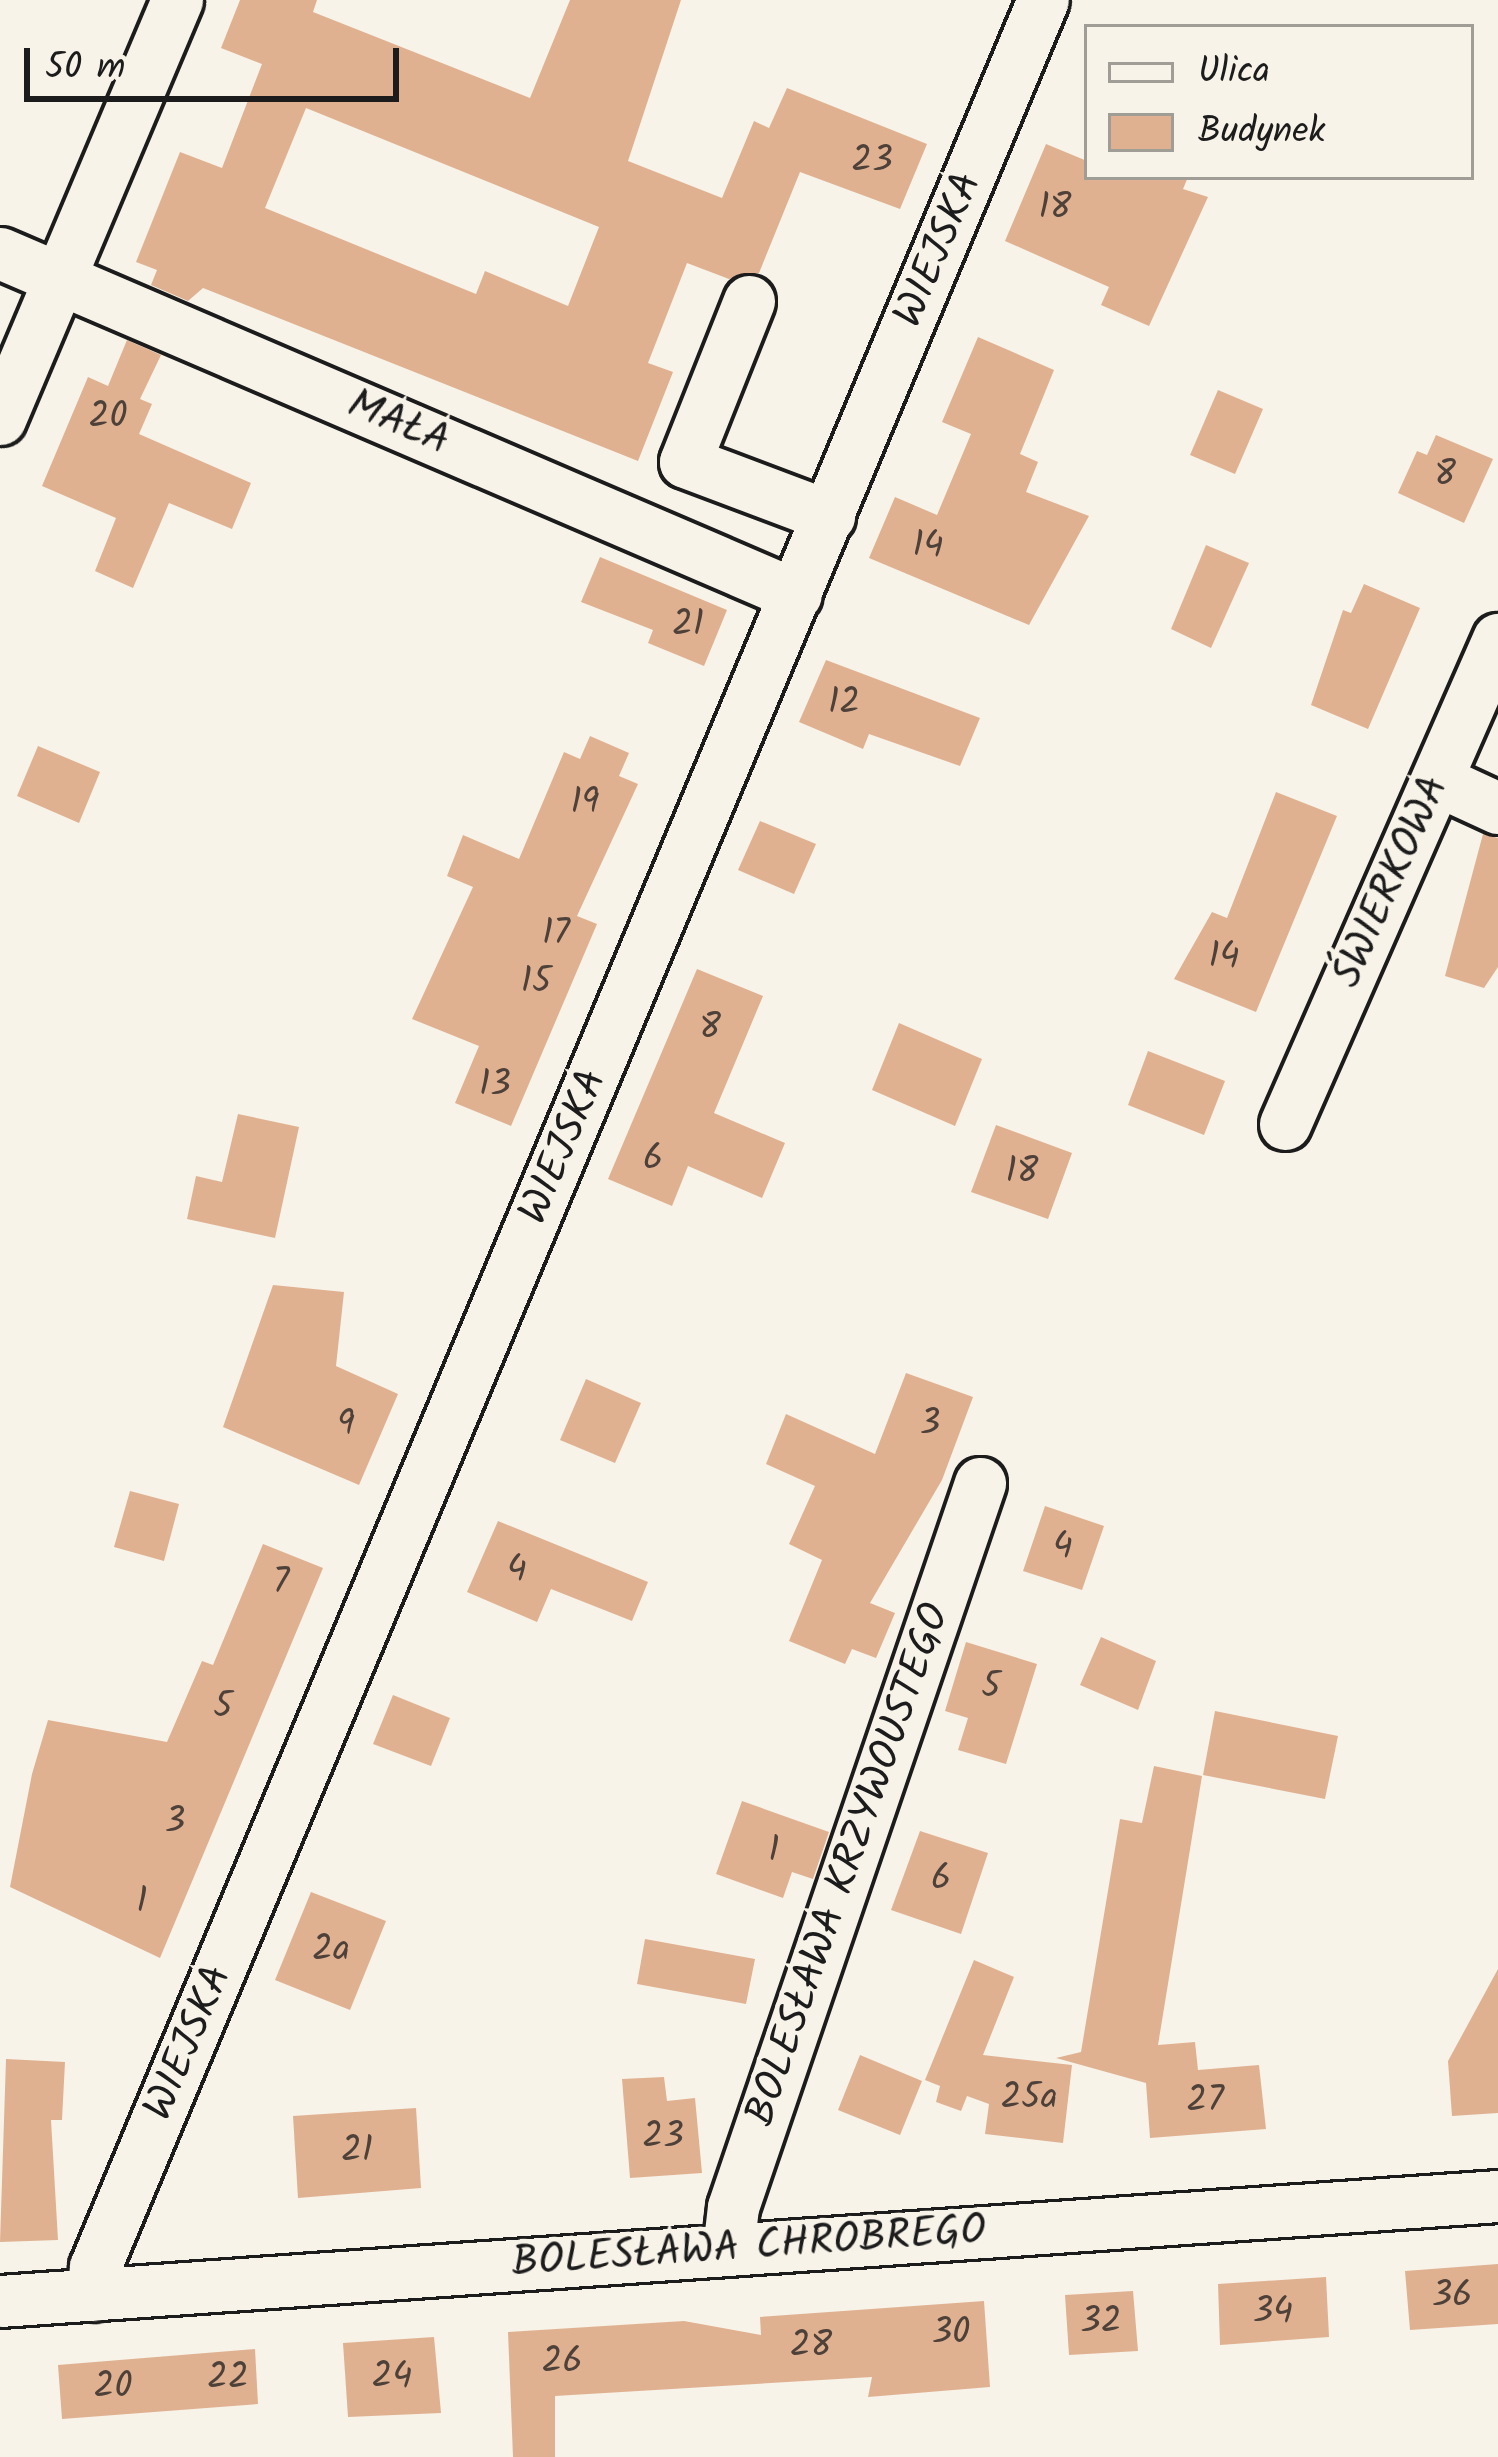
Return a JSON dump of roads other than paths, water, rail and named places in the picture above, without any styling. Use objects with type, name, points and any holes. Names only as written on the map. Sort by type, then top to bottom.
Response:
[{"type":"street","points":[[0,419],[177,0]]},
{"type":"street","name":"WIEJSKA","points":[[93,2295],[95,2266],[1043,0]]},
{"type":"street","name":"MAŁA","points":[[0,253],[796,595]]},
{"type":"street","points":[[749,301],[685,462],[829,516]]},
{"type":"street","name":"ŚWIERKOWA","points":[[1285,1124],[1498,639]]},
{"type":"street","points":[[1437,780],[1498,808]]},
{"type":"street","name":"BOLESŁAWA KRZYWOUSTEGO","points":[[728,2250],[733,2207],[980,1483]]},
{"type":"street","name":"BOLESŁAWA CHROBREGO","points":[[0,2301],[1498,2196]]}]
